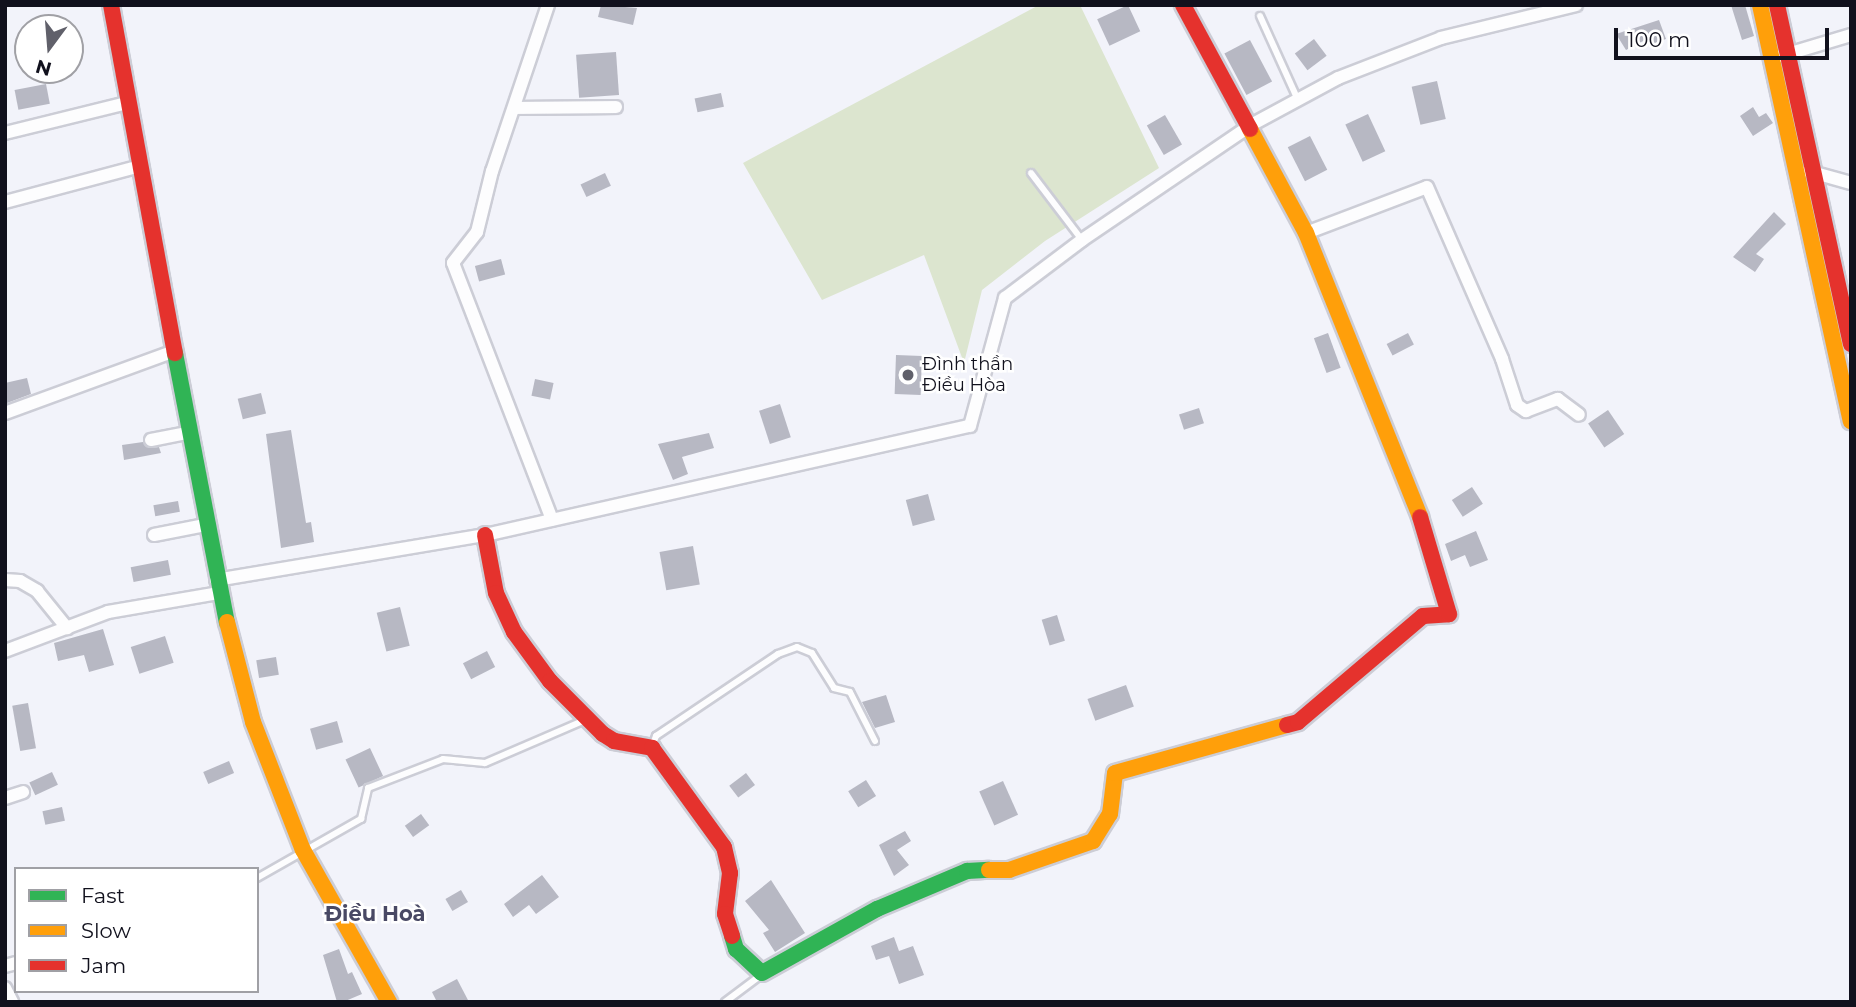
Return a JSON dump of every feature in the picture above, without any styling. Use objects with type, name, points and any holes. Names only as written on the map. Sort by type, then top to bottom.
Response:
[{"type":"street","points":[[111,5],[172,352],[217,586],[253,722],[303,850],[388,1002]]},
{"type":"street","points":[[548,5],[516,108],[492,171],[475,239],[453,262],[552,520]]},
{"type":"street","points":[[485,535],[496,593],[514,632],[550,681],[614,741],[652,748],[724,847],[730,873],[725,914],[736,949],[762,973],[877,909],[967,871],[1009,870],[1093,841],[1110,814],[1115,773],[1298,722],[1423,615],[1449,614],[1416,501],[1306,233],[1251,125],[1183,5]]},
{"type":"street","points":[[5,651],[108,612],[217,586],[485,535],[970,426],[1005,298],[1082,240],[1251,125],[1391,54],[1576,5]]},
{"type":"street","points":[[1760,5],[1773,63],[1851,344]]},
{"type":"street","points":[[1777,5],[1851,421]]},
{"type":"street","points":[[1773,63],[1787,52],[1851,35]]},
{"type":"street","points":[[5,133],[127,103]]},
{"type":"street","points":[[516,108],[616,107]]},
{"type":"street","points":[[5,202],[141,166]]},
{"type":"street","points":[[1805,171],[1851,183]]},
{"type":"street","points":[[1306,233],[1427,187],[1502,359],[1517,405],[1526,411],[1559,398],[1579,415]]},
{"type":"street","points":[[5,412],[85,380],[172,352]]},
{"type":"street","points":[[151,440],[187,433]]},
{"type":"street","points":[[154,535],[205,525]]},
{"type":"street","points":[[5,580],[37,592],[67,628]]},
{"type":"street","points":[[5,798],[23,792]]},
{"type":"street","points":[[5,988],[12,1002]]},
{"type":"lane","points":[[1260,16],[1298,100]]},
{"type":"lane","points":[[1031,173],[1082,240]]},
{"type":"lane","points":[[652,748],[656,736],[778,654],[797,647],[812,653],[834,688],[850,692],[875,741]]},
{"type":"lane","points":[[259,877],[361,819],[369,788],[443,759],[485,763],[589,719]]},
{"type":"lane","points":[[725,1002],[762,973]]},
{"type":"green space","points":[[1039,5],[1080,5],[1159,168],[1045,241],[982,290],[964,363],[924,255],[822,300],[743,163]]},
{"type":"building","points":[[601,5],[637,8],[633,25],[598,17]]},
{"type":"building","points":[[1128,5],[1140,31],[1109,46],[1097,19]]},
{"type":"building","points":[[1731,5],[1745,5],[1754,36],[1742,40]]},
{"type":"building","points":[[1659,20],[1666,39],[1649,45],[1647,39],[1626,50],[1616,34]]},
{"type":"building","points":[[1314,39],[1327,56],[1307,70],[1295,53]]},
{"type":"building","points":[[1250,40],[1272,81],[1246,95],[1224,54]]},
{"type":"building","points":[[616,52],[619,95],[579,98],[576,55]]},
{"type":"building","points":[[1437,81],[1446,119],[1420,125],[1412,87]]},
{"type":"building","points":[[46,84],[50,104],[18,110],[15,90]]},
{"type":"building","points":[[721,93],[724,107],[698,112],[695,99]]},
{"type":"building","points":[[1753,107],[1759,117],[1766,113],[1773,123],[1753,136],[1740,116]]},
{"type":"building","points":[[1368,114],[1385,151],[1363,162],[1345,125]]},
{"type":"building","points":[[1165,115],[1182,144],[1164,155],[1147,126]]},
{"type":"building","points":[[1310,136],[1327,170],[1305,181],[1288,147]]},
{"type":"building","points":[[605,173],[611,186],[586,197],[581,184]]},
{"type":"building","points":[[1774,212],[1786,224],[1756,254],[1764,259],[1755,272],[1733,257]]},
{"type":"building","points":[[501,259],[505,274],[479,281],[475,266]]},
{"type":"building","points":[[1328,333],[1341,368],[1327,373],[1314,338]]},
{"type":"building","points":[[1408,333],[1414,345],[1393,355],[1387,344]]},
{"type":"building","name":"Đình thần Điều Hòa","points":[[896,355],[922,356],[921,395],[895,394]]},
{"type":"building","points":[[27,378],[31,394],[7,403],[5,383]]},
{"type":"building","points":[[535,379],[554,383],[550,400],[531,396]]},
{"type":"building","points":[[261,393],[266,413],[243,419],[238,399]]},
{"type":"building","points":[[780,404],[791,437],[770,444],[759,411]]},
{"type":"building","points":[[1199,408],[1204,423],[1184,430],[1179,414]]},
{"type":"building","points":[[1608,410],[1624,434],[1604,447],[1588,423]]},
{"type":"building","points":[[291,430],[306,523],[311,522],[314,542],[281,548],[266,434]]},
{"type":"building","points":[[709,433],[714,448],[682,457],[688,474],[673,480],[658,444]]},
{"type":"building","points":[[143,442],[149,448],[159,447],[161,453],[124,460],[122,445]]},
{"type":"building","points":[[1472,487],[1483,504],[1463,517],[1452,500]]},
{"type":"building","points":[[928,494],[935,520],[913,526],[906,500]]},
{"type":"building","points":[[178,501],[180,512],[155,516],[153,505]]},
{"type":"building","points":[[1476,531],[1488,560],[1470,567],[1465,555],[1451,561],[1445,544]]},
{"type":"building","points":[[693,546],[700,584],[666,590],[660,552]]},
{"type":"building","points":[[168,560],[171,575],[134,582],[131,567]]},
{"type":"building","points":[[400,607],[410,646],[386,652],[377,613]]},
{"type":"building","points":[[1057,615],[1065,641],[1050,645],[1042,620]]},
{"type":"building","points":[[103,629],[114,665],[89,672],[84,655],[58,661],[54,643]]},
{"type":"building","points":[[165,636],[174,663],[139,674],[131,647]]},
{"type":"building","points":[[487,651],[495,667],[471,679],[463,663]]},
{"type":"building","points":[[276,657],[279,675],[259,678],[256,660]]},
{"type":"building","points":[[1126,685],[1134,707],[1095,721],[1087,699]]},
{"type":"building","points":[[886,695],[895,722],[875,728],[862,702]]},
{"type":"building","points":[[28,703],[36,748],[20,751],[12,706]]},
{"type":"building","points":[[337,721],[343,742],[316,750],[310,729]]},
{"type":"building","points":[[370,748],[383,776],[359,788],[346,759]]},
{"type":"building","points":[[229,761],[234,773],[208,784],[203,772]]},
{"type":"building","points":[[52,772],[58,785],[35,795],[29,783]]},
{"type":"building","points":[[746,773],[755,785],[738,798],[729,786]]},
{"type":"building","points":[[866,780],[876,796],[858,807],[848,791]]},
{"type":"building","points":[[1003,781],[1018,815],[994,825],[979,792]]},
{"type":"building","points":[[62,807],[65,821],[45,825],[42,811]]},
{"type":"building","points":[[421,814],[429,825],[413,837],[405,826]]},
{"type":"building","points":[[905,831],[911,841],[897,850],[909,865],[894,876],[879,845]]},
{"type":"building","points":[[542,875],[559,897],[536,914],[529,905],[513,917],[504,904]]},
{"type":"building","points":[[771,880],[805,933],[775,952],[763,933],[769,930],[745,901]]},
{"type":"building","points":[[461,890],[468,902],[452,911],[445,899]]},
{"type":"building","points":[[894,937],[899,951],[913,946],[924,975],[899,984],[889,956],[876,960],[871,946]]},
{"type":"building","points":[[339,949],[348,974],[352,972],[362,994],[343,1002],[337,1002],[323,955]]},
{"type":"building","points":[[457,979],[469,1002],[437,1002],[432,992]]},
{"type":"traffic: fast","points":[[175,353],[227,622]]},
{"type":"traffic: fast","points":[[732,936],[736,949],[762,973],[877,909],[967,871],[989,870]]},
{"type":"traffic: slow","points":[[1760,5],[1851,421]]},
{"type":"traffic: slow","points":[[1250,129],[1306,233],[1420,517]]},
{"type":"traffic: slow","points":[[227,622],[253,722],[303,850],[389,1002]]},
{"type":"traffic: slow","points":[[989,870],[1009,870],[1093,841],[1110,814],[1115,773],[1287,725]]},
{"type":"traffic: jam","points":[[111,5],[175,353]]},
{"type":"traffic: jam","points":[[1183,5],[1250,129]]},
{"type":"traffic: jam","points":[[1777,5],[1851,344]]},
{"type":"traffic: jam","points":[[1287,725],[1298,722],[1423,616],[1449,614],[1420,517]]},
{"type":"traffic: jam","points":[[485,535],[496,593],[514,632],[550,681],[603,734],[614,741],[652,748],[724,847],[730,873],[725,914],[732,936]]},
{"type":"place","name":"Đình thần Điều Hòa","points":[[908,375]]},
{"type":"district","name":"Điều Hoà","points":[[375,914]]}]
